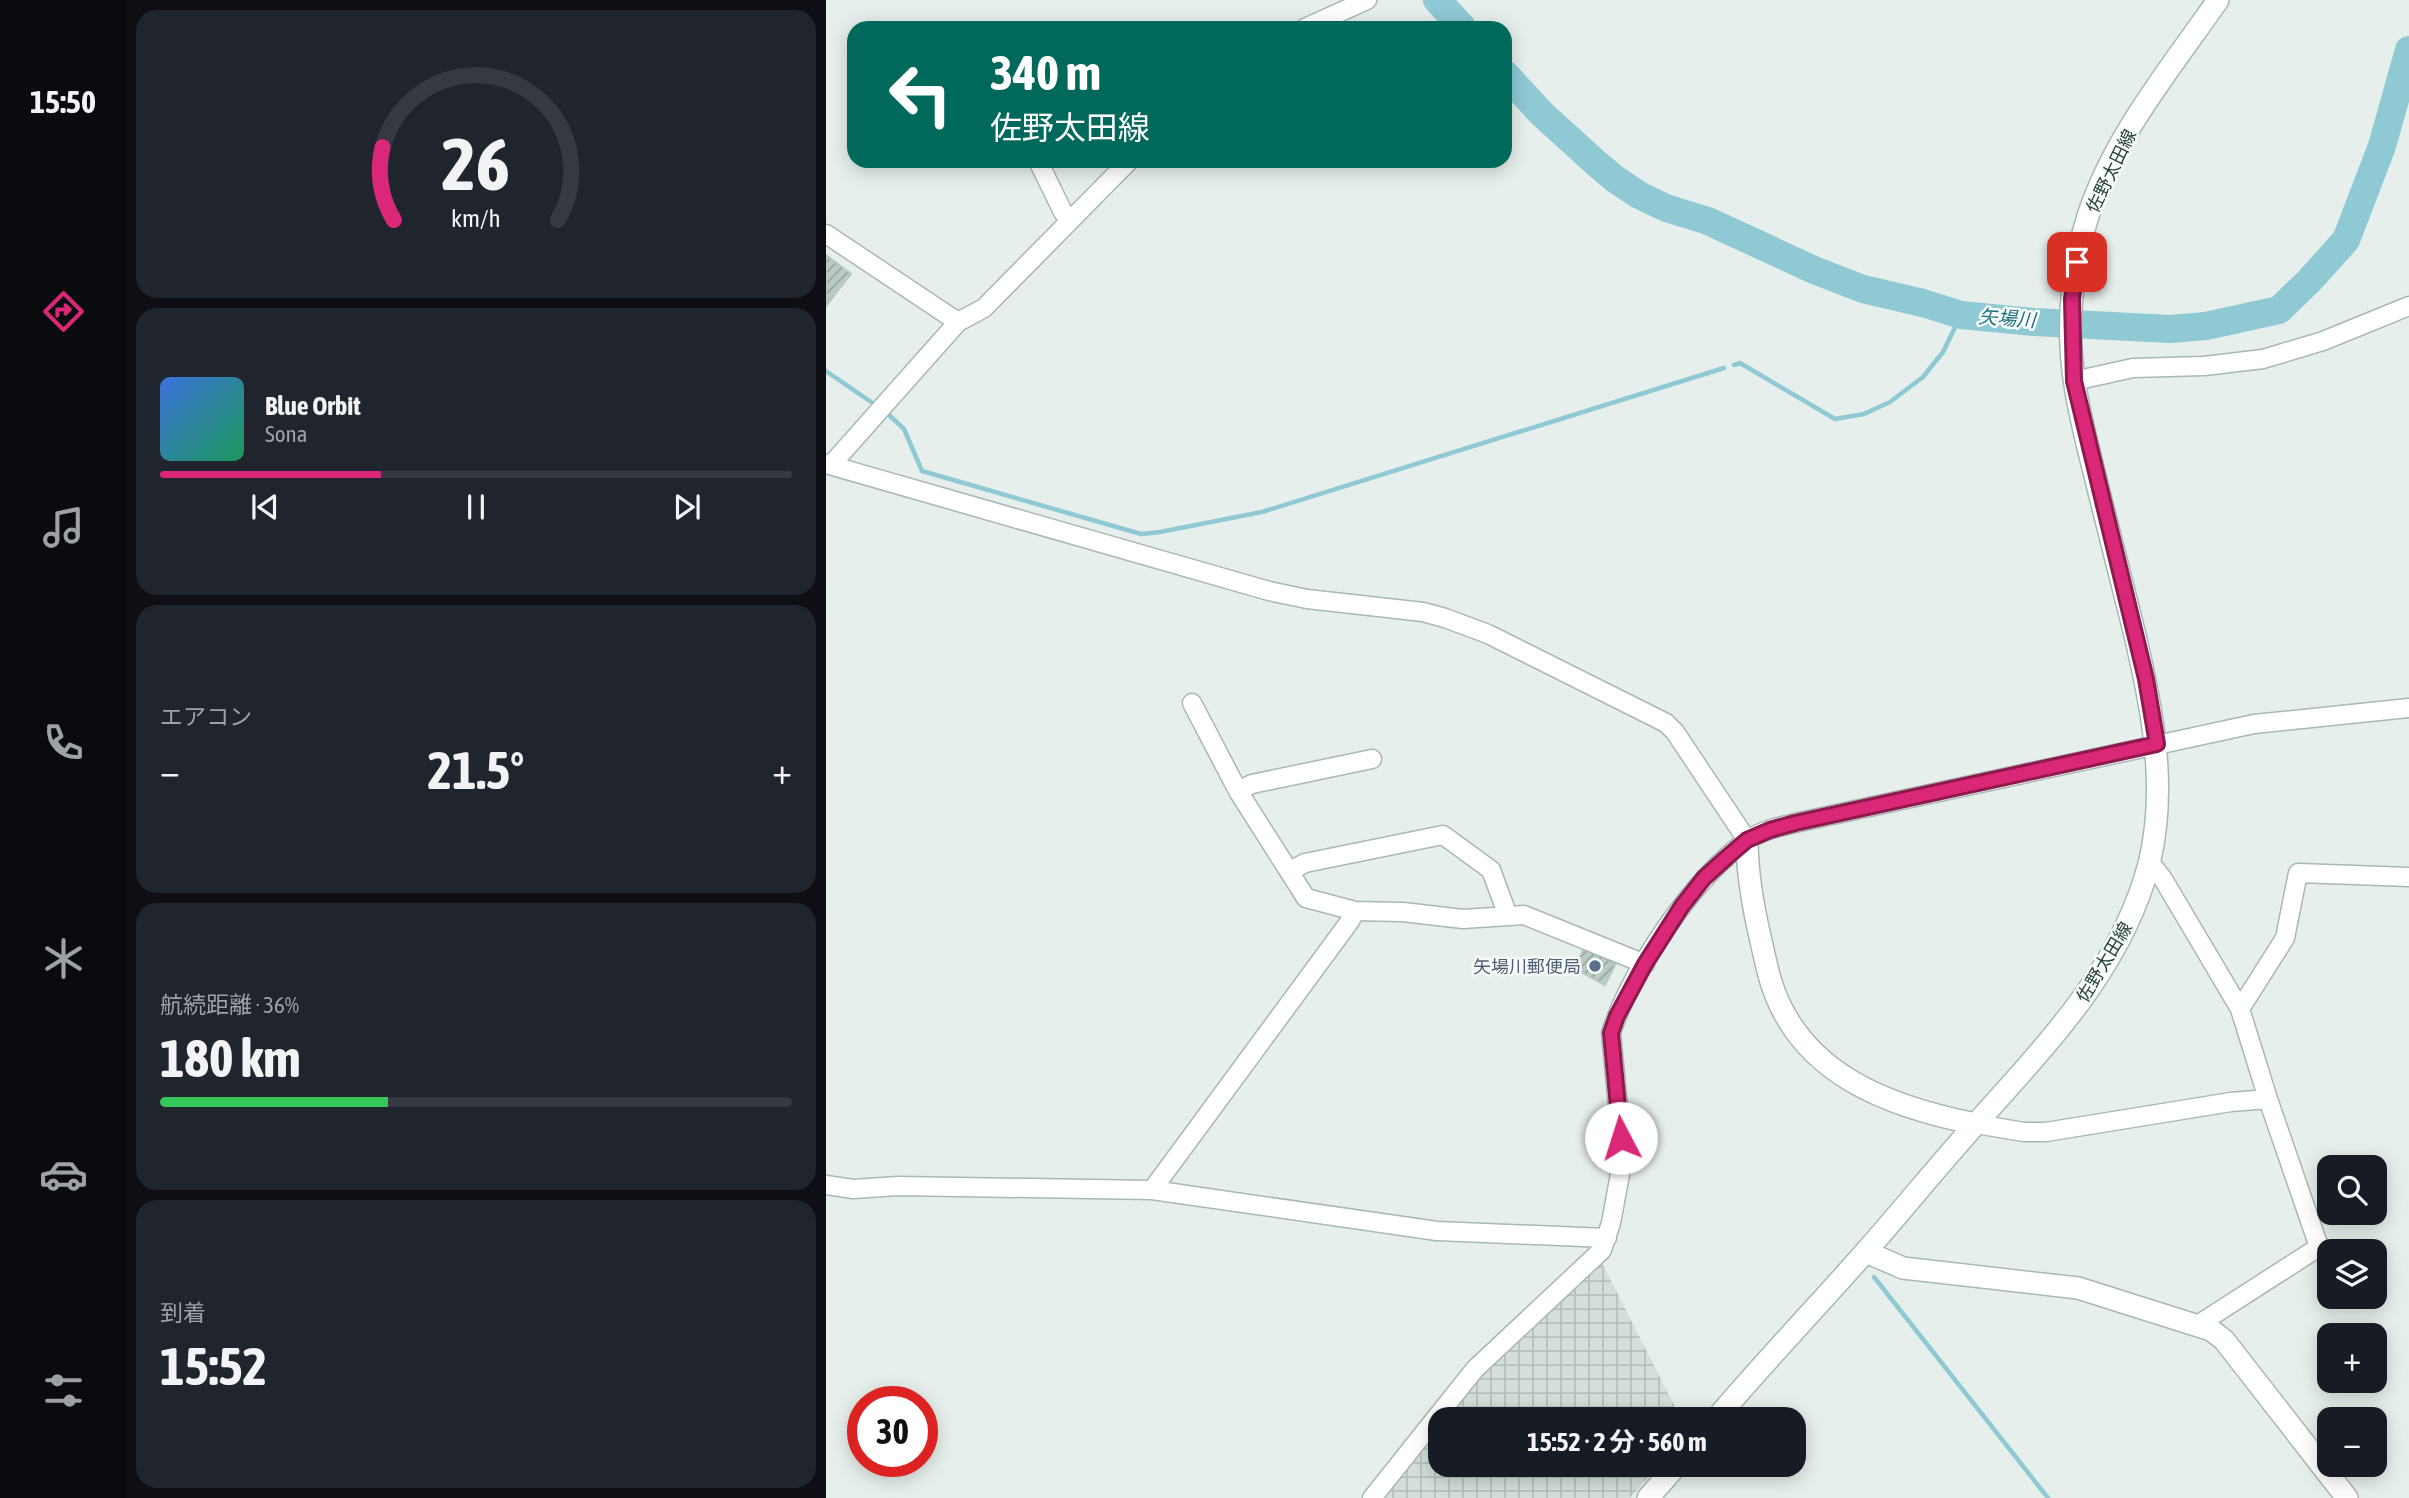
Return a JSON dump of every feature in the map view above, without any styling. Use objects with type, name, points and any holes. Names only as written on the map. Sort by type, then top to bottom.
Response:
[{"type":"main road","name":"佐野太田線","points":[[1726,1407],[1778,1346],[1866,1252],[2093,986],[2121,939],[2138,898],[2155,828],[2157,744],[2146,679],[2074,381],[2072,304],[2077,262],[2088,216],[2105,174],[2146,103],[2218,0]]},
{"type":"main road","points":[[1747,840],[1751,898],[1772,984],[1799,1035],[1836,1072],[1867,1091],[1883,1099],[1944,1118],[1976,1124]]},
{"type":"main road","points":[[1866,1252],[1903,1268],[2078,1288],[2211,1330],[2224,1340],[2347,1498]]},
{"type":"main road","points":[[1648,1498],[1666,1477]]},
{"type":"street","points":[[1324,0],[1341,11]]},
{"type":"street","points":[[1320,21],[1367,0]]},
{"type":"street","points":[[1041,168],[1069,220]]},
{"type":"street","points":[[1122,168],[984,308],[958,322],[828,465],[1269,591],[1307,599],[1423,612],[1488,634],[1665,723],[1675,732],[1747,840]]},
{"type":"street","points":[[826,234],[958,322]]},
{"type":"street","points":[[2074,381],[2133,368],[2204,366],[2263,359],[2323,341],[2409,306]]},
{"type":"street","points":[[1192,703],[1238,791],[1306,898],[1355,911],[1403,912],[1462,919],[1524,915],[1645,964]]},
{"type":"street","points":[[1372,1498],[1475,1369],[1602,1250],[1623,1158],[1611,1033],[1617,1016],[1645,964],[1682,906],[1704,878],[1747,840],[1795,823],[2254,724],[2409,708]]},
{"type":"street","points":[[1238,791],[1252,784],[1372,759]]},
{"type":"street","points":[[1290,871],[1306,863],[1443,835],[1491,870],[1508,916]]},
{"type":"street","points":[[2149,861],[2163,879],[2240,1009],[2319,1247],[2196,1326]]},
{"type":"street","points":[[2240,1009],[2285,938],[2298,873],[2409,877]]},
{"type":"street","points":[[1152,1190],[1355,911]]},
{"type":"street","points":[[1976,1124],[2024,1132],[2046,1132],[2231,1102],[2269,1099]]},
{"type":"street","points":[[826,1185],[853,1188],[906,1186],[1152,1190],[1437,1231],[1606,1238]]},
{"type":"shaded area","points":[[1599,1257],[1675,1407],[1455,1407],[1482,1374]]},
{"type":"shaded area","points":[[1428,1441],[1428,1477],[1648,1477],[1630,1498],[1382,1498]]},
{"type":"building","points":[[826,255],[851,274],[826,306]]},
{"type":"building","name":"矢場川郵便局","points":[[1585,947],[1616,963],[1605,985],[1574,968]]},
{"type":"waterway","name":"矢場川","points":[[1437,0],[1456,21]]},
{"type":"waterway","name":"矢場川","points":[[1512,82],[1542,114],[1596,163],[1639,195],[1666,208],[1708,221],[1814,270],[1863,289],[1961,315],[2034,322],[2170,329],[2206,326],[2279,310],[2346,240],[2382,146],[2409,50]]},
{"type":"waterway","points":[[1734,365],[1740,363],[1835,419],[1864,414],[1890,402],[1923,377],[1943,352],[1961,315]]},
{"type":"waterway","points":[[889,415],[904,429],[922,471],[1141,534],[1262,512],[1724,368]]},
{"type":"waterway","points":[[826,371],[874,404]]},
{"type":"waterway","points":[[1874,1277],[2048,1498]]},
{"type":"place","name":"矢場川郵便局","points":[[1595,966]]},
{"type":"route","points":[[1621,1138],[1611,1033],[1617,1016],[1645,964],[1682,906],[1704,878],[1747,840],[1795,823],[2157,744],[2146,679],[2074,381],[2071,345],[2072,299],[2077,262]]}]
